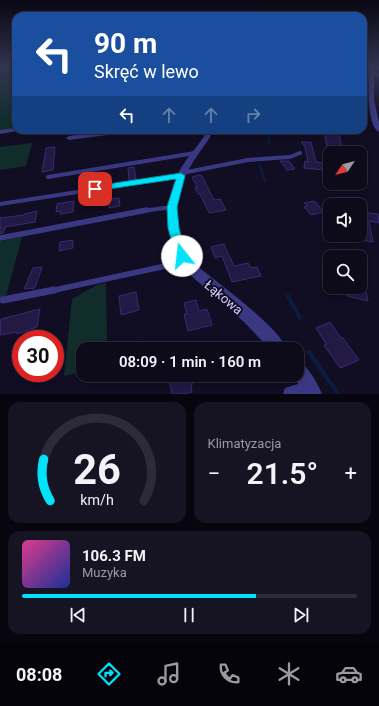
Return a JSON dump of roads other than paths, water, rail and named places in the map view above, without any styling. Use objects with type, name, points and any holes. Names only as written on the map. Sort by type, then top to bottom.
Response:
[{"type":"street","points":[[370,86],[379,130]]},
{"type":"street","points":[[0,132],[12,130]]},
{"type":"street","points":[[69,138],[100,134]]},
{"type":"street","points":[[184,262],[173,228],[172,207],[182,174],[208,134]]},
{"type":"street","name":"Łąkowa","points":[[184,262],[250,318],[274,342]]},
{"type":"street","points":[[291,394],[313,391],[304,378]]},
{"type":"lane","points":[[48,177],[195,153]]},
{"type":"lane","points":[[0,204],[263,159],[294,156],[300,153]]},
{"type":"lane","points":[[0,238],[164,207],[172,207]]},
{"type":"lane","points":[[3,300],[184,262]]},
{"type":"waterway","points":[[268,134],[269,144]]},
{"type":"waterway","points":[[260,165],[265,181]]},
{"type":"waterway","points":[[288,296],[300,318]]},
{"type":"waterway","points":[[309,352],[338,394]]}]
